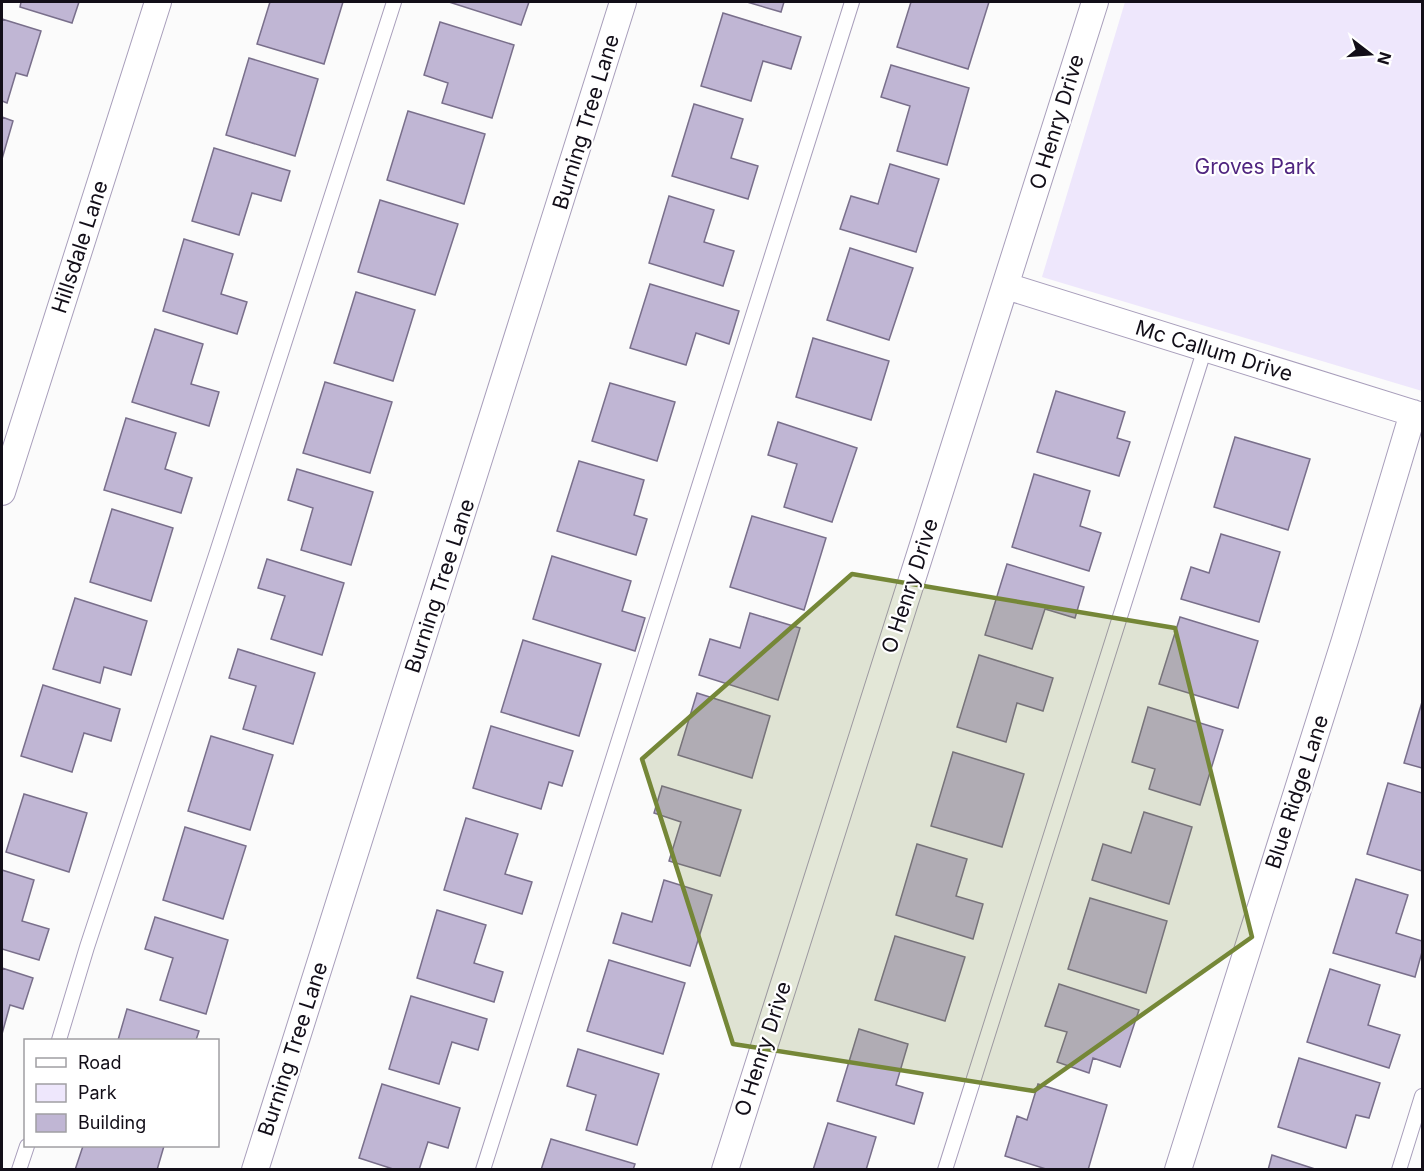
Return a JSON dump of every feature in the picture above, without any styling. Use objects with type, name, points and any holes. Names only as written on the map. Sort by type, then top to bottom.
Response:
[{"type":"street","name":"Hillsdale Lane","points":[[2,492],[158,2]]},
{"type":"street","name":"Burning Tree Lane","points":[[255,1170],[623,2]]},
{"type":"street","name":"O Henry Drive","points":[[725,1170],[1095,2]]},
{"type":"street","name":"Mc Callum Drive","points":[[1006,286],[1418,415]]},
{"type":"street","name":"Blue Ridge Lane","points":[[1178,1170],[1418,415]]},
{"type":"lane","points":[[60,1039],[87,947],[394,2]]},
{"type":"lane","points":[[483,1170],[852,2]]},
{"type":"lane","points":[[945,1170],[1205,348]]},
{"type":"lane","points":[[1399,1170],[1422,1096]]},
{"type":"lane","points":[[19,1170],[27,1147]]},
{"type":"highlighted area","points":[[852,574],[1175,628],[1252,937],[1034,1091],[733,1044],[642,759]]},
{"type":"green space","name":"Groves Park","points":[[1125,2],[1422,2],[1422,391],[1042,277]]},
{"type":"building","points":[[21,2],[79,2],[72,23],[20,7]]},
{"type":"building","points":[[270,2],[343,2],[324,64],[257,44]]},
{"type":"building","points":[[449,2],[529,2],[521,25]]},
{"type":"building","points":[[747,2],[784,2],[781,12]]},
{"type":"building","points":[[911,2],[989,2],[968,69],[897,47]]},
{"type":"building","points":[[723,13],[801,37],[791,69],[763,61],[751,101],[701,86]]},
{"type":"building","points":[[2,19],[41,31],[27,76],[16,73],[7,103],[2,101]]},
{"type":"building","points":[[440,22],[514,45],[492,118],[442,103],[448,83],[424,75]]},
{"type":"building","points":[[249,58],[318,79],[295,156],[226,135]]},
{"type":"building","points":[[891,65],[969,88],[947,165],[897,151],[910,106],[881,97]]},
{"type":"building","points":[[694,104],[743,119],[731,158],[758,166],[748,199],[672,176]]},
{"type":"building","points":[[408,111],[485,134],[464,204],[387,180]]},
{"type":"building","points":[[2,117],[13,121],[2,159]]},
{"type":"building","points":[[214,148],[290,171],[281,201],[252,193],[239,235],[192,221]]},
{"type":"building","points":[[890,164],[939,179],[916,252],[840,229],[851,196],[878,204]]},
{"type":"building","points":[[669,196],[714,210],[704,242],[734,251],[723,286],[649,263]]},
{"type":"building","points":[[380,200],[458,224],[435,295],[358,272]]},
{"type":"building","points":[[184,239],[233,254],[221,294],[247,302],[237,334],[163,311]]},
{"type":"building","points":[[850,248],[913,268],[889,340],[827,320]]},
{"type":"building","points":[[650,284],[739,311],[729,344],[696,333],[686,365],[630,348]]},
{"type":"building","points":[[356,292],[415,310],[393,381],[334,363]]},
{"type":"building","points":[[155,329],[203,344],[191,384],[219,392],[209,426],[132,402]]},
{"type":"building","points":[[813,338],[889,361],[871,420],[796,397]]},
{"type":"building","points":[[325,382],[392,402],[370,473],[303,453]]},
{"type":"building","points":[[610,383],[675,402],[657,461],[592,441]]},
{"type":"building","points":[[1056,391],[1125,412],[1117,438],[1130,442],[1119,476],[1037,452]]},
{"type":"building","points":[[126,418],[176,433],[165,469],[192,478],[181,513],[104,490]]},
{"type":"building","points":[[778,422],[857,448],[832,522],[784,507],[797,464],[768,455]]},
{"type":"building","points":[[1235,437],[1310,459],[1288,530],[1214,507]]},
{"type":"building","points":[[579,461],[644,480],[634,515],[647,519],[636,555],[557,531]]},
{"type":"building","points":[[297,469],[373,492],[351,565],[301,550],[313,508],[288,500]]},
{"type":"building","points":[[1034,474],[1090,491],[1080,526],[1101,533],[1089,571],[1012,547]]},
{"type":"building","points":[[112,509],[173,528],[151,601],[90,582]]},
{"type":"building","points":[[752,516],[826,538],[804,610],[730,587]]},
{"type":"building","points":[[1221,534],[1280,552],[1259,622],[1181,599],[1191,567],[1209,573]]},
{"type":"building","points":[[552,556],[631,581],[622,611],[645,618],[635,651],[533,619]]},
{"type":"building","points":[[267,559],[344,583],[322,655],[271,639],[285,596],[258,588]]},
{"type":"building","points":[[1007,564],[1084,587],[1075,618],[1045,609],[1032,649],[985,635]]},
{"type":"building","points":[[75,598],[147,621],[131,675],[104,667],[100,683],[53,669]]},
{"type":"building","points":[[750,613],[800,628],[778,700],[699,675],[710,639],[740,648]]},
{"type":"building","points":[[1180,617],[1258,641],[1238,708],[1159,684]]},
{"type":"building","points":[[523,640],[601,664],[579,736],[501,712]]},
{"type":"building","points":[[238,649],[315,673],[293,744],[243,729],[256,686],[229,678]]},
{"type":"building","points":[[979,655],[1053,678],[1043,711],[1017,703],[1006,742],[957,727]]},
{"type":"building","points":[[43,685],[120,709],[111,741],[84,733],[72,772],[21,756]]},
{"type":"building","points":[[697,693],[770,716],[752,778],[678,755]]},
{"type":"building","points":[[1422,702],[1422,768],[1404,763]]},
{"type":"building","points":[[1148,707],[1223,730],[1200,805],[1149,789],[1155,769],[1132,762]]},
{"type":"building","points":[[491,726],[573,751],[562,786],[549,782],[541,809],[473,788]]},
{"type":"building","points":[[211,736],[273,755],[250,830],[188,811]]},
{"type":"building","points":[[953,752],[1024,774],[1002,847],[931,826]]},
{"type":"building","points":[[1388,783],[1422,793],[1422,871],[1367,854]]},
{"type":"building","points":[[662,786],[741,810],[720,876],[669,861],[681,822],[654,813]]},
{"type":"building","points":[[24,794],[87,813],[69,872],[6,852]]},
{"type":"building","points":[[1144,812],[1192,827],[1169,904],[1092,880],[1103,844],[1131,853]]},
{"type":"building","points":[[466,818],[518,834],[505,874],[532,882],[522,914],[444,890]]},
{"type":"building","points":[[185,827],[246,846],[223,919],[163,900]]},
{"type":"building","points":[[917,844],[967,859],[956,896],[983,904],[973,939],[896,915]]},
{"type":"building","points":[[2,870],[34,880],[22,921],[49,929],[39,960],[2,949]]},
{"type":"building","points":[[1356,879],[1408,895],[1396,933],[1422,941],[1422,952],[1415,977],[1333,953]]},
{"type":"building","points":[[664,880],[712,895],[690,966],[613,943],[622,913],[652,922]]},
{"type":"building","points":[[1090,898],[1167,921],[1146,993],[1068,969]]},
{"type":"building","points":[[437,910],[486,925],[474,963],[503,972],[494,1002],[417,978]]},
{"type":"building","points":[[155,917],[228,940],[206,1014],[160,1000],[173,958],[145,949]]},
{"type":"building","points":[[895,936],[965,957],[945,1021],[875,1000]]},
{"type":"building","points":[[609,960],[685,983],[663,1054],[587,1031]]},
{"type":"building","points":[[2,968],[33,978],[23,1009],[10,1005],[2,1034]]},
{"type":"building","points":[[1330,969],[1380,985],[1368,1025],[1400,1035],[1389,1068],[1307,1042]]},
{"type":"building","points":[[1059,984],[1139,1010],[1120,1067],[1093,1058],[1089,1073],[1057,1062],[1067,1032],[1045,1026]]},
{"type":"building","points":[[411,996],[487,1019],[478,1050],[452,1042],[439,1084],[389,1069]]},
{"type":"building","points":[[127,1009],[199,1031],[196,1039],[118,1039]]},
{"type":"building","points":[[859,1029],[908,1044],[896,1085],[923,1093],[914,1124],[837,1101]]},
{"type":"building","points":[[578,1049],[659,1074],[637,1145],[586,1130],[596,1095],[567,1086]]},
{"type":"building","points":[[1299,1058],[1380,1083],[1369,1118],[1356,1115],[1346,1148],[1278,1127]]},
{"type":"building","points":[[382,1084],[460,1108],[448,1148],[428,1142],[419,1170],[396,1170],[359,1158]]},
{"type":"building","points":[[1038,1084],[1107,1105],[1088,1170],[1049,1170],[1005,1156],[1017,1116],[1027,1120]]},
{"type":"building","points":[[828,1123],[876,1137],[866,1170],[813,1170]]},
{"type":"building","points":[[551,1139],[635,1164],[633,1170],[541,1170]]},
{"type":"building","points":[[83,1147],[164,1147],[157,1170],[75,1170]]},
{"type":"building","points":[[1272,1155],[1318,1170],[1268,1170]]}]
